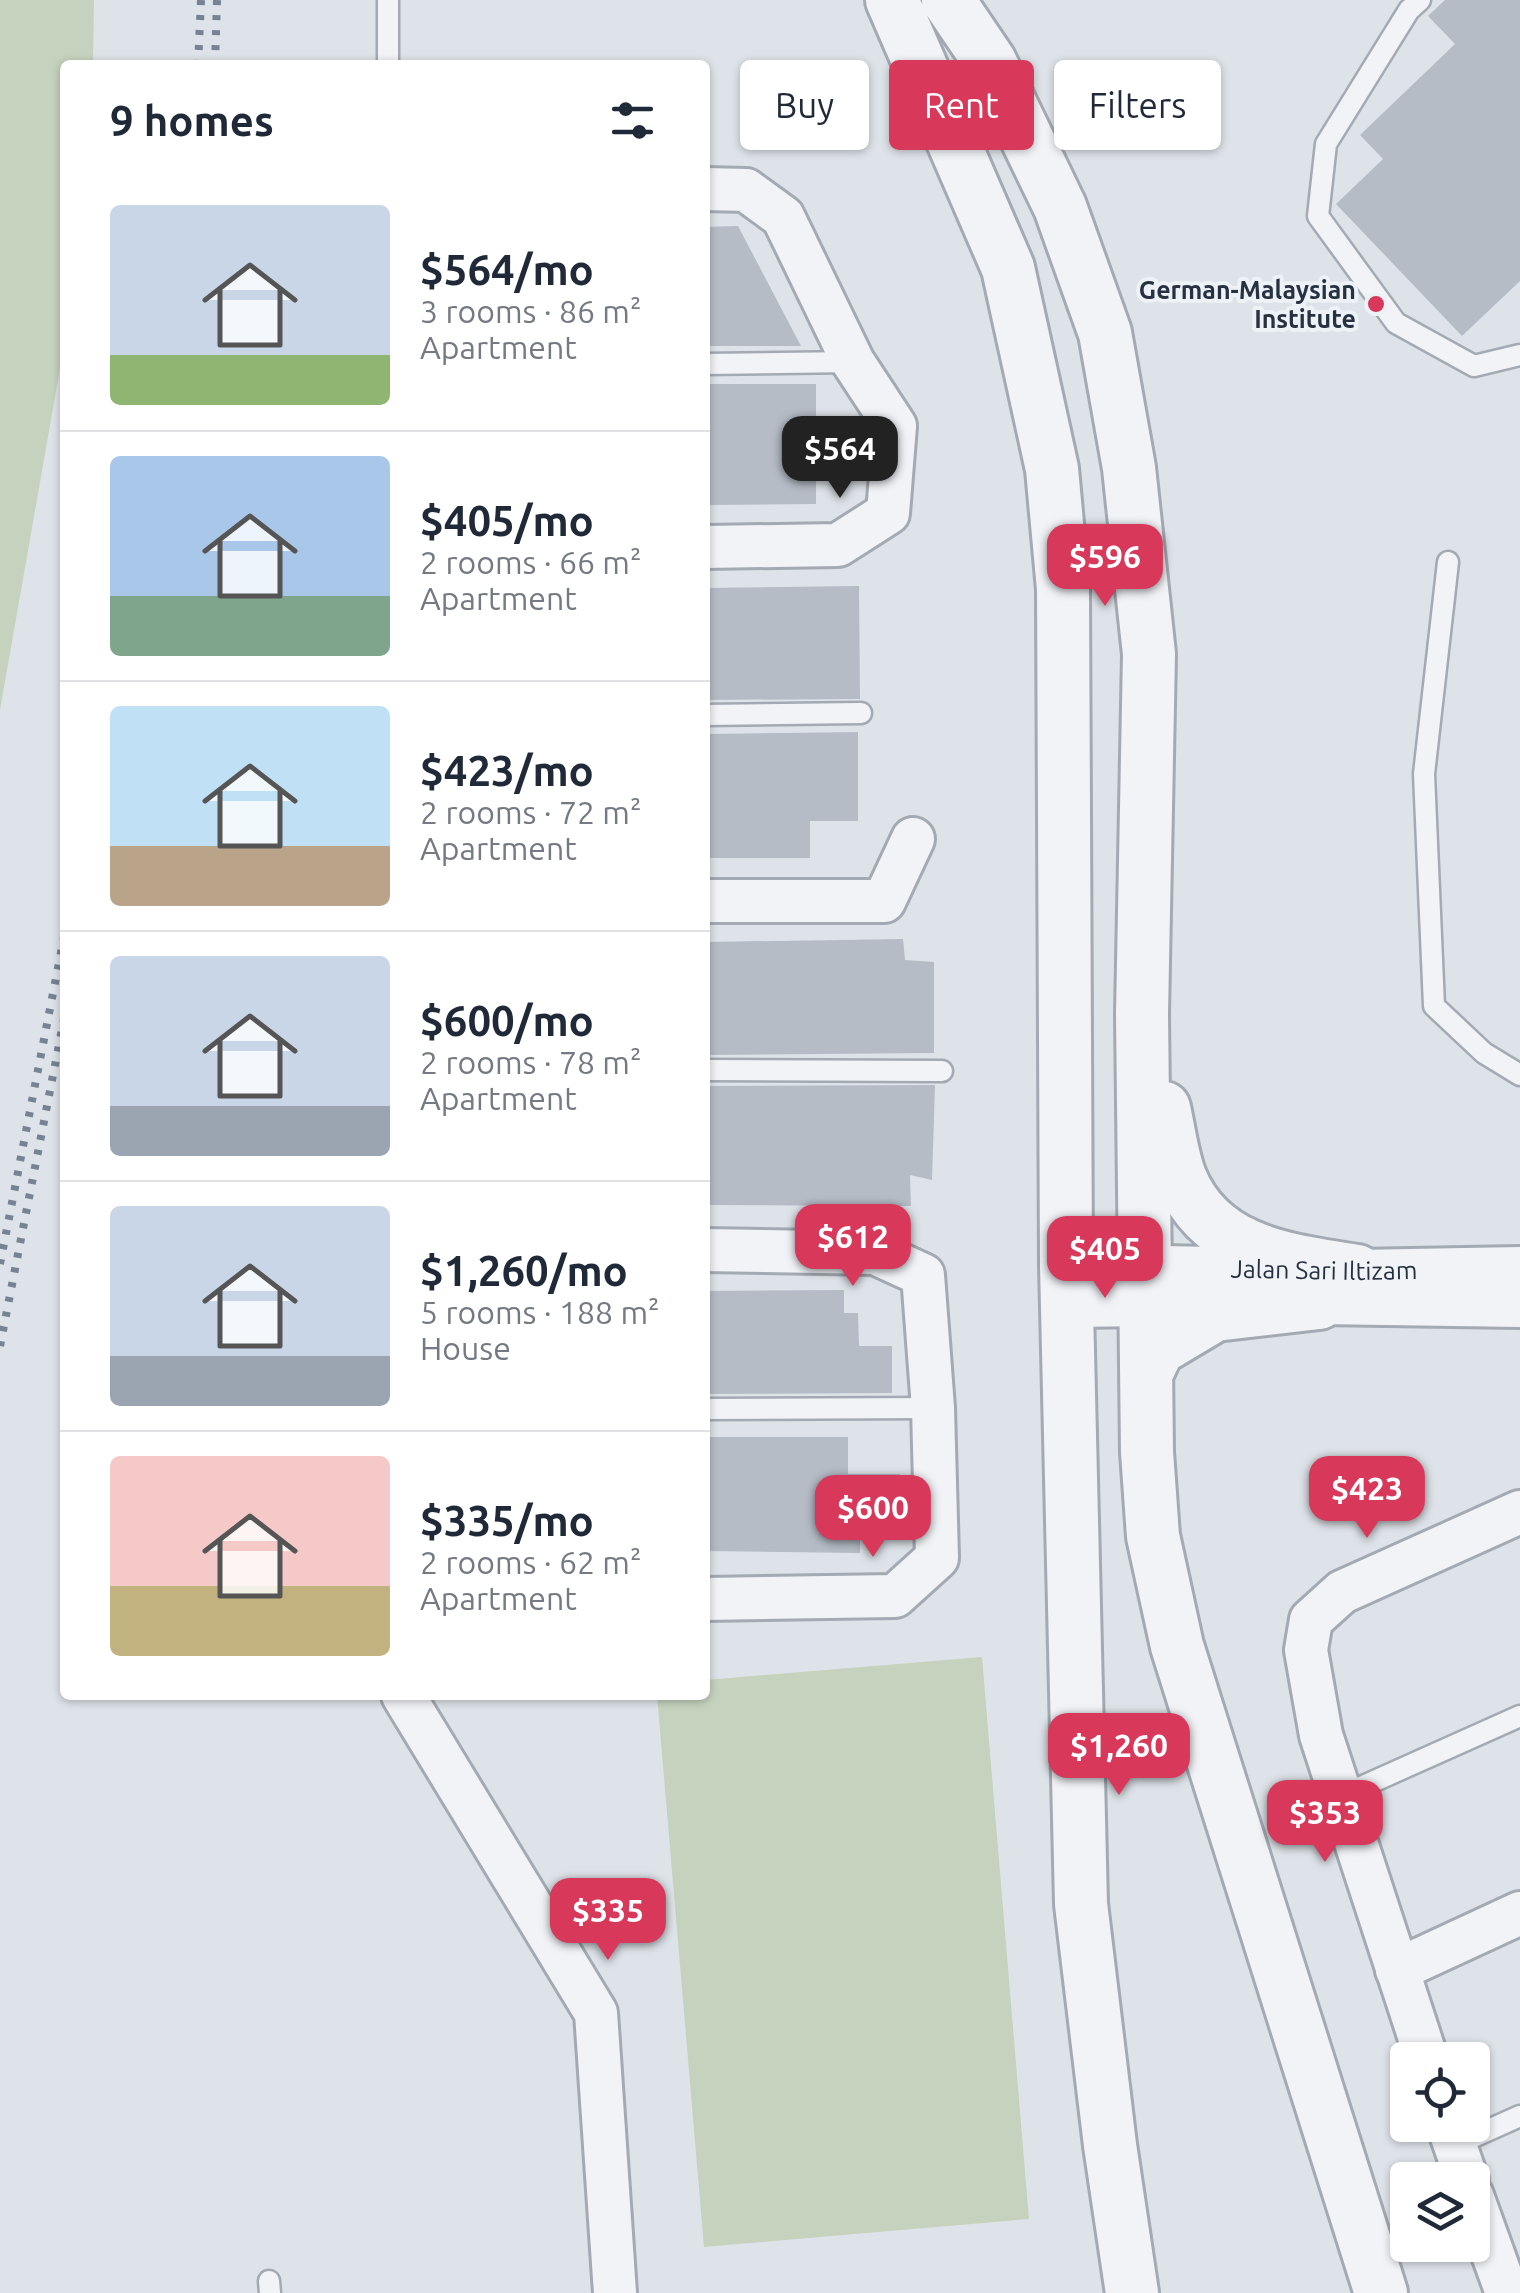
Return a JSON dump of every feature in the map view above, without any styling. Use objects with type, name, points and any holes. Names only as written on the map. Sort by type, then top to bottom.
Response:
[{"type":"street","points":[[892,0],[1008,268],[1052,469],[1063,589],[1066,1285],[1080,1904],[1132,2293]]},
{"type":"street","points":[[948,0],[990,62],[1060,207],[1105,333],[1129,468],[1149,654],[1142,1014],[1147,1452],[1154,1536],[1178,1646],[1380,2293]]},
{"type":"street","points":[[710,189],[746,190],[784,217],[853,362],[895,426],[888,513],[838,546],[710,547]]},
{"type":"street","points":[[710,901],[884,900],[913,838]]},
{"type":"street","points":[[1142,1014],[1180,1177],[1202,1214],[1232,1241],[1296,1262],[1338,1287]]},
{"type":"street","points":[[710,1250],[875,1253],[924,1275],[937,1558],[895,1596],[710,1599]]},
{"type":"street","name":"Jalan Sari Iltizam","points":[[1338,1287],[1520,1268]]},
{"type":"street","name":"Jalan Sari Iltizam","points":[[1066,1285],[1338,1287],[1520,1306]]},
{"type":"street","points":[[1148,1372],[1158,1349],[1214,1315],[1338,1287]]},
{"type":"street","points":[[1421,2042],[1321,1735],[1306,1650],[1310,1620],[1342,1592],[1520,1512]]},
{"type":"street","points":[[406,1700],[596,2012],[614,2293]]},
{"type":"street","points":[[1397,1970],[1520,1913]]},
{"type":"street","points":[[1490,2246],[1507,2293]]},
{"type":"lane","points":[[388,0],[388,60]]},
{"type":"lane","points":[[1420,0],[1409,10],[1326,144],[1318,216],[1396,323],[1474,366],[1520,355]]},
{"type":"lane","points":[[710,364],[853,362]]},
{"type":"lane","points":[[1448,562],[1424,774],[1434,1006],[1484,1053],[1520,1075]]},
{"type":"lane","points":[[710,715],[861,713]]},
{"type":"lane","points":[[710,1070],[942,1071]]},
{"type":"lane","points":[[710,1409],[933,1408]]},
{"type":"lane","points":[[1341,1796],[1520,1716]]},
{"type":"lane","points":[[1456,2150],[1520,2116]]},
{"type":"green space","points":[[0,0],[94,0],[93,60],[60,60],[60,368],[0,710]]},
{"type":"green space","points":[[982,1657],[1029,2219],[704,2247],[657,1700],[710,1700],[710,1680]]},
{"type":"building","points":[[1445,0],[1520,0],[1520,281],[1462,336],[1336,204],[1383,159],[1360,135],[1455,44],[1428,16]]},
{"type":"building","points":[[738,226],[801,346],[710,346],[710,227]]},
{"type":"building","points":[[710,384],[816,384],[816,504],[710,505]]},
{"type":"building","points":[[859,586],[860,699],[710,700],[710,588]]},
{"type":"building","points":[[858,732],[858,821],[810,821],[810,858],[710,858],[710,734]]},
{"type":"building","points":[[903,939],[905,960],[934,962],[934,1053],[710,1055],[710,942]]},
{"type":"building","points":[[935,1085],[932,1180],[910,1175],[911,1206],[710,1205],[710,1086]]},
{"type":"building","points":[[844,1290],[844,1313],[858,1313],[859,1346],[892,1346],[892,1393],[710,1394],[710,1291]]},
{"type":"building","points":[[710,1437],[848,1437],[848,1474],[900,1474],[900,1509],[860,1508],[860,1553],[710,1551]]},
{"type":"railway","points":[[198,60],[201,0]]},
{"type":"railway","points":[[215,60],[217,0]]},
{"type":"railway","points":[[0,1264],[60,958]]},
{"type":"railway","points":[[0,1346],[60,1040]]},
{"type":"place","name":"German-Malaysian Institute","points":[[1376,304]]}]
